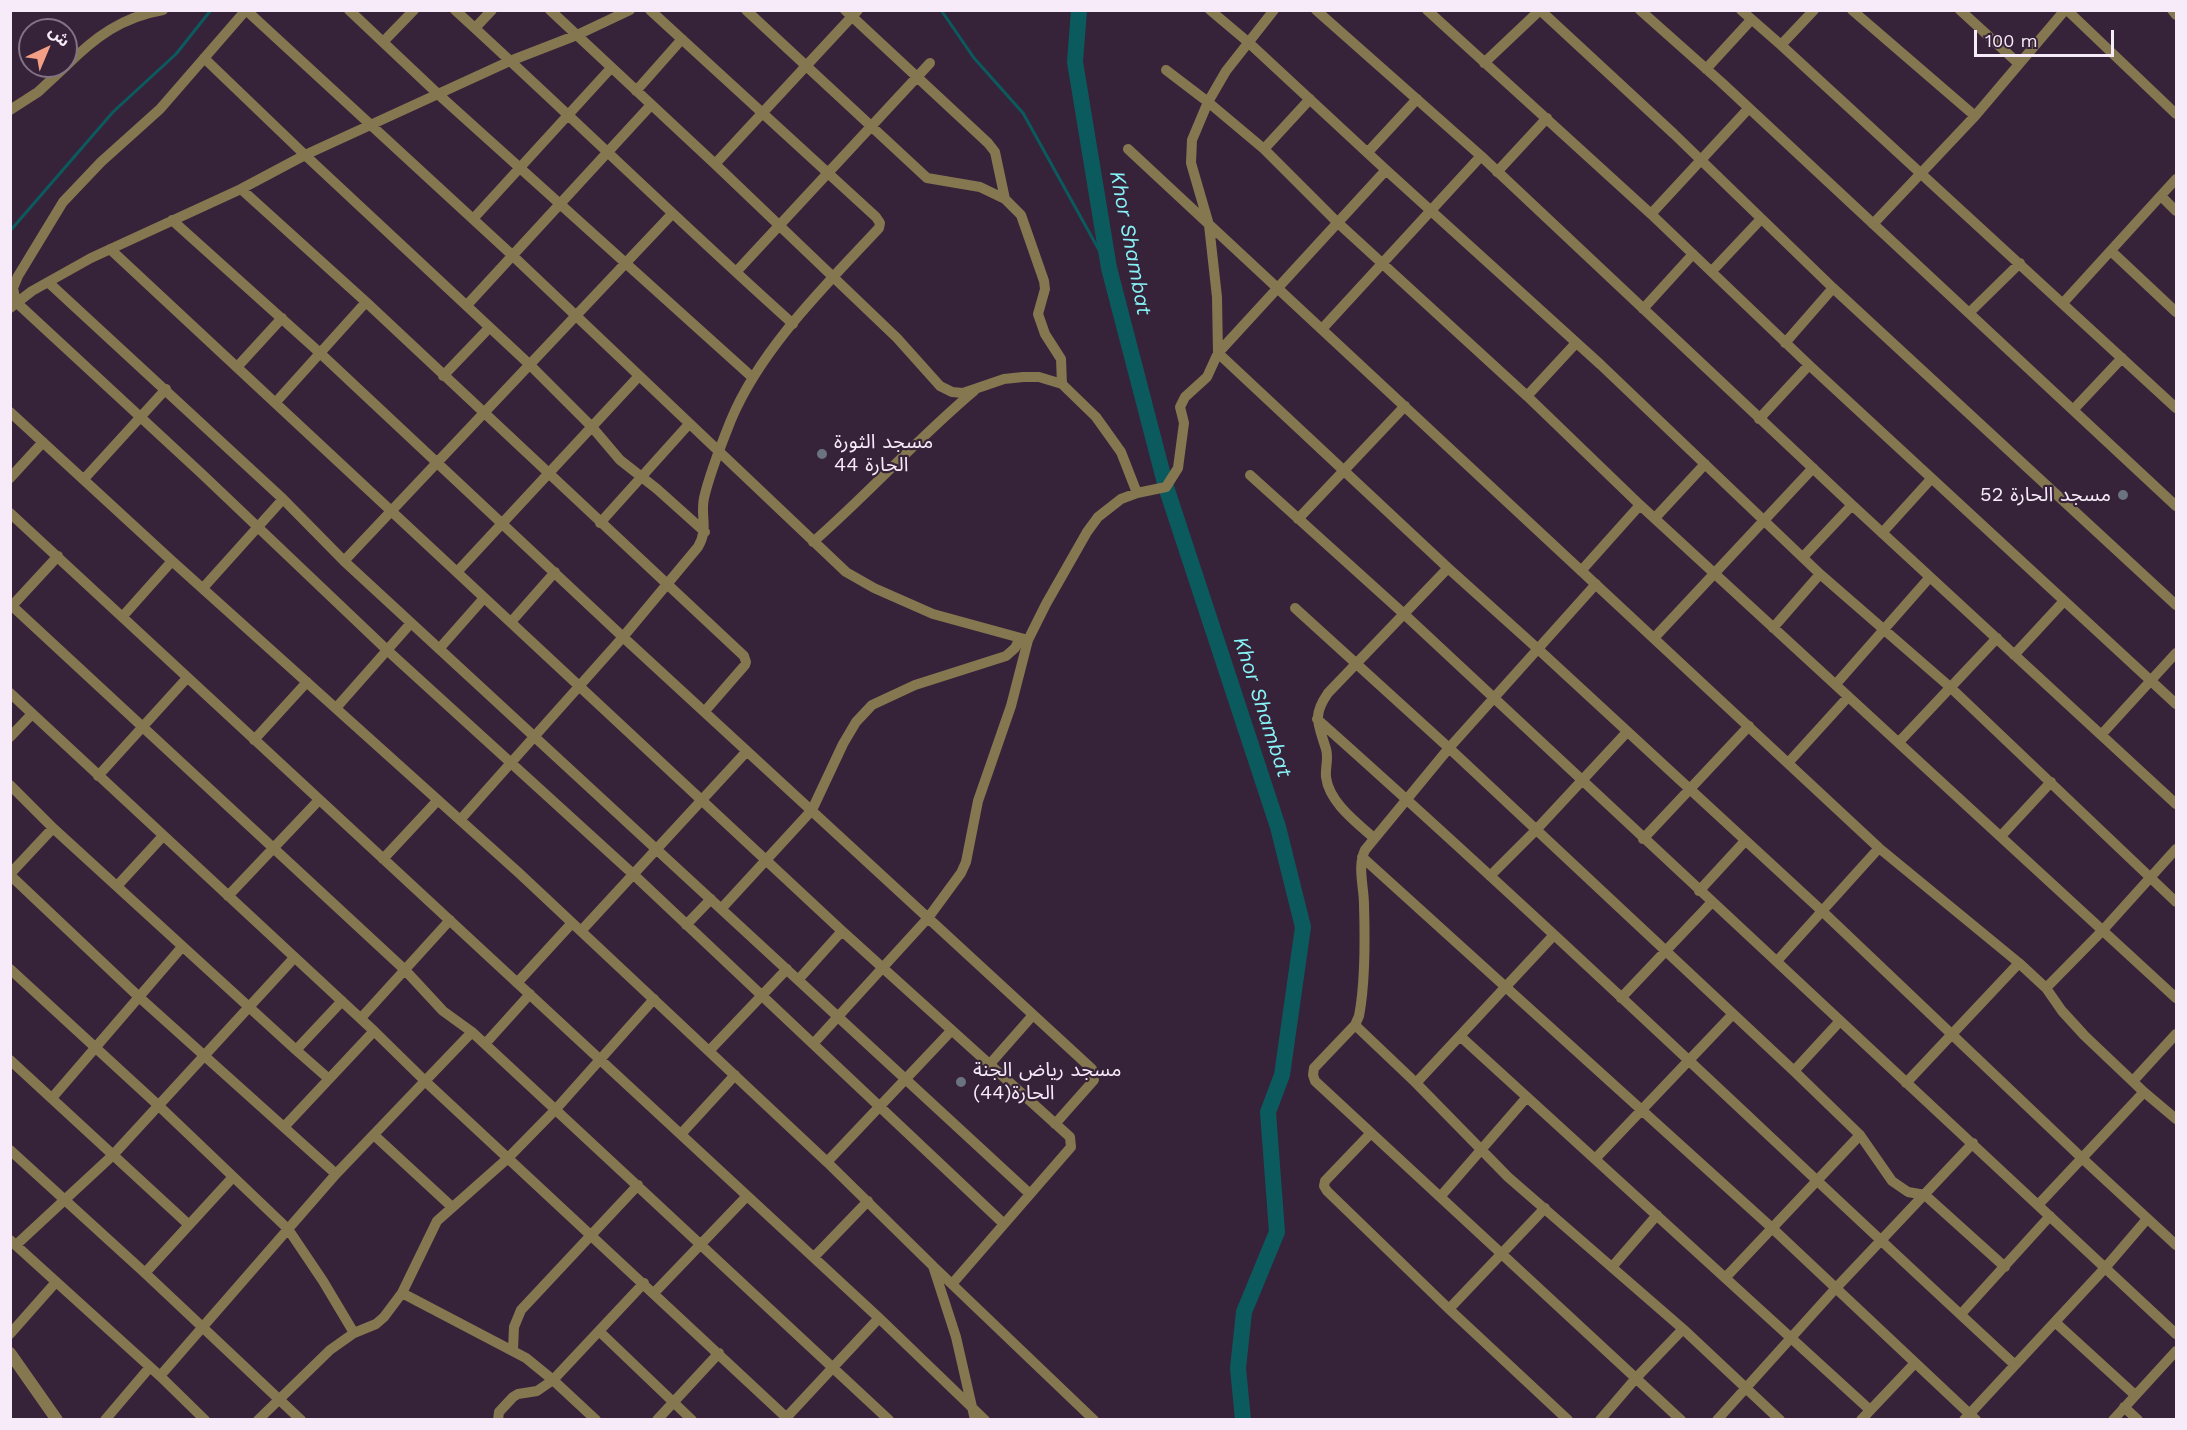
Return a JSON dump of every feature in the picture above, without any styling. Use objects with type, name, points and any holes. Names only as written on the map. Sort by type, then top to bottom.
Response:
[{"type":"street","points":[[78,54],[91,41],[120,24],[163,10]]},
{"type":"street","points":[[13,305],[14,288],[22,266],[63,202],[101,162],[160,109],[246,10],[512,255],[846,572],[901,601],[933,614],[1024,639]]},
{"type":"street","points":[[349,10],[439,95],[752,377]]},
{"type":"street","points":[[383,42],[414,10]]},
{"type":"street","points":[[455,10],[793,324]]},
{"type":"street","points":[[475,28],[492,10]]},
{"type":"street","points":[[550,10],[897,338],[940,386],[952,392],[963,393],[1023,376],[1039,377],[1062,384],[1096,417],[1121,452],[1137,493]]},
{"type":"street","points":[[13,305],[48,282],[110,249],[242,189],[305,155],[510,61],[577,36],[630,10]]},
{"type":"street","points":[[460,820],[623,637],[698,547],[705,532],[704,500],[731,421],[752,377],[833,277],[879,228],[880,223],[876,217],[650,10]]},
{"type":"street","points":[[746,10],[927,178],[980,188],[1005,199],[1021,215],[1041,269],[1045,289],[1038,314],[1045,334],[1061,359],[1062,384]]},
{"type":"street","points":[[1210,10],[1248,42],[1576,343],[1820,574],[1950,687],[2176,902]]},
{"type":"street","points":[[1274,10],[1226,71],[1208,102],[1192,140],[1191,163],[1209,225],[1217,297],[1218,353],[1448,568],[1538,648],[1822,911],[2176,1245]]},
{"type":"street","points":[[1316,10],[1481,156],[1759,419],[2176,804]]},
{"type":"street","points":[[1427,10],[1651,214],[1785,343],[2176,704]]},
{"type":"street","points":[[1484,63],[1540,10],[1833,288],[2176,605]]},
{"type":"street","points":[[1640,10],[1749,108],[2176,506]]},
{"type":"street","points":[[1741,10],[2176,408]]},
{"type":"street","points":[[1781,45],[1814,10]]},
{"type":"street","points":[[1852,10],[1975,116]]},
{"type":"street","points":[[1960,10],[2018,63]]},
{"type":"street","points":[[1873,224],[1975,116],[2018,63],[2066,10],[2176,114]]},
{"type":"street","points":[[2172,10],[2176,15]]},
{"type":"street","points":[[714,164],[852,13],[988,142],[995,153],[1005,199]]},
{"type":"street","points":[[1706,69],[1751,20]]},
{"type":"street","points":[[636,90],[682,39]]},
{"type":"street","points":[[204,58],[529,364],[592,427],[620,460],[705,532]]},
{"type":"street","points":[[736,272],[930,63]]},
{"type":"street","points":[[473,219],[611,68]]},
{"type":"street","points":[[1166,70],[1264,149],[1337,222],[1527,396],[1640,506],[2176,998]]},
{"type":"street","points":[[10,110],[38,92],[53,78]]},
{"type":"street","points":[[1264,149],[1310,99]]},
{"type":"street","points":[[1368,152],[1417,99]]},
{"type":"street","points":[[467,305],[651,105]]},
{"type":"street","points":[[1651,214],[1749,108]]},
{"type":"street","points":[[1497,171],[1547,118]]},
{"type":"street","points":[[1128,149],[1879,848],[2019,963],[2046,988],[2062,1011],[2084,1035],[2176,1119]]},
{"type":"street","points":[[1322,329],[1481,156]]},
{"type":"street","points":[[721,909],[812,810],[843,744],[856,722],[872,705],[915,685],[1006,656],[1024,639],[1098,516],[1116,502],[1137,493],[1166,487],[1178,468],[1184,423],[1180,407],[1185,397],[1207,377],[1218,353],[1386,170]]},
{"type":"street","points":[[2062,303],[2176,179]]},
{"type":"street","points":[[242,189],[744,656],[746,662],[705,711]]},
{"type":"street","points":[[2161,196],[2176,211]]},
{"type":"street","points":[[344,561],[672,214]]},
{"type":"street","points":[[1712,272],[1761,219]]},
{"type":"street","points":[[172,220],[320,353],[623,637],[1092,1069],[1094,1080],[1055,1124]]},
{"type":"street","points":[[110,249],[842,931],[1070,1137],[1072,1144],[952,1284]]},
{"type":"street","points":[[2111,251],[2176,312]]},
{"type":"street","points":[[1643,309],[1694,254]]},
{"type":"street","points":[[1970,313],[2020,263]]},
{"type":"street","points":[[48,282],[283,499],[344,561],[1030,1194]]},
{"type":"street","points":[[1785,343],[1833,288]]},
{"type":"street","points":[[276,402],[366,302]]},
{"type":"street","points":[[13,305],[140,417],[387,650],[633,874],[1004,1224]]},
{"type":"street","points":[[238,366],[282,318]]},
{"type":"street","points":[[443,376],[489,328]]},
{"type":"street","points":[[1527,396],[1576,343]]},
{"type":"street","points":[[2073,410],[2122,358]]},
{"type":"street","points":[[1759,419],[1809,365]]},
{"type":"street","points":[[457,572],[639,376]]},
{"type":"street","points":[[84,479],[166,389]]},
{"type":"street","points":[[813,542],[858,502],[916,442],[974,391]]},
{"type":"street","points":[[1298,519],[1405,406]]},
{"type":"street","points":[[10,412],[581,931],[868,1201],[1094,1419]]},
{"type":"street","points":[[600,523],[689,424]]},
{"type":"street","points":[[10,478],[43,442]]},
{"type":"street","points":[[1655,518],[1706,464]]},
{"type":"street","points":[[1654,638],[1813,468]]},
{"type":"street","points":[[1250,475],[1404,614],[2176,1334]]},
{"type":"street","points":[[1882,533],[1931,478]]},
{"type":"street","points":[[203,588],[283,499]]},
{"type":"street","points":[[1803,557],[1852,505]]},
{"type":"street","points":[[1581,571],[1640,506]]},
{"type":"street","points":[[10,513],[814,1257],[985,1419]]},
{"type":"street","points":[[58,556],[11,606],[405,970],[443,1011],[472,1032],[889,1419]]},
{"type":"street","points":[[123,616],[172,561]]},
{"type":"street","points":[[1374,838],[1343,809],[1329,788],[1326,776],[1328,758],[1317,719],[1319,706],[1328,693],[1448,568]]},
{"type":"street","points":[[511,622],[555,572]]},
{"type":"street","points":[[1773,628],[1820,574]]},
{"type":"street","points":[[1836,684],[1930,577]]},
{"type":"street","points":[[1596,584],[1449,748],[1374,838],[1362,857],[1364,941],[1360,1008],[1355,1025],[1319,1062],[1312,1075],[1315,1081],[1681,1419]]},
{"type":"street","points":[[439,649],[484,598]]},
{"type":"street","points":[[2014,654],[2064,601]]},
{"type":"street","points":[[1295,608],[1449,748],[1535,831],[1794,1071],[1860,1135],[1892,1181],[1908,1192],[1925,1195],[2005,1267]]},
{"type":"street","points":[[336,708],[411,623]]},
{"type":"street","points":[[1899,742],[1997,638]]},
{"type":"street","points":[[813,1044],[928,918],[962,873],[978,801],[1011,706],[1024,639]]},
{"type":"street","points":[[2101,735],[2176,653]]},
{"type":"street","points":[[98,776],[187,678]]},
{"type":"street","points":[[254,740],[307,682]]},
{"type":"street","points":[[10,693],[361,1018],[507,1159],[644,1283],[786,1418],[879,1318]]},
{"type":"street","points":[[1788,763],[1848,696]]},
{"type":"street","points":[[10,737],[33,714]]},
{"type":"street","points":[[1317,719],[1690,1060],[1816,1181],[2015,1365]]},
{"type":"street","points":[[1644,839],[1749,726]]},
{"type":"street","points":[[1490,876],[1627,732]]},
{"type":"street","points":[[581,931],[747,751]]},
{"type":"street","points":[[2001,836],[2050,782]]},
{"type":"street","points":[[10,784],[53,828],[329,1079]]},
{"type":"street","points":[[228,896],[319,800]]},
{"type":"street","points":[[383,859],[438,800]]},
{"type":"street","points":[[53,828],[10,874],[139,997],[336,1174]]},
{"type":"street","points":[[117,886],[163,836]]},
{"type":"street","points":[[1699,891],[1745,841]]},
{"type":"street","points":[[1777,961],[1879,848]]},
{"type":"street","points":[[2046,988],[2152,878],[2176,849]]},
{"type":"street","points":[[1362,857],[1772,1228],[1970,1418],[2147,1219]]},
{"type":"street","points":[[686,926],[711,899]]},
{"type":"street","points":[[1621,998],[1712,902]]},
{"type":"street","points":[[361,1018],[450,920]]},
{"type":"street","points":[[517,983],[572,923]]},
{"type":"street","points":[[798,980],[842,931]]},
{"type":"street","points":[[1416,1083],[1553,936]]},
{"type":"street","points":[[52,1098],[182,947]]},
{"type":"street","points":[[205,1419],[13,1242],[113,1155],[294,958]]},
{"type":"street","points":[[1906,1083],[2019,963]]},
{"type":"street","points":[[10,969],[288,1229],[354,1333]]},
{"type":"street","points":[[709,1051],[787,969]]},
{"type":"street","points":[[485,1044],[530,994]]},
{"type":"street","points":[[258,1419],[330,1350],[354,1333],[376,1324],[384,1317],[402,1293],[437,1221],[507,1159],[556,1109],[654,999]]},
{"type":"street","points":[[296,1050],[342,1001]]},
{"type":"street","points":[[1595,1159],[1733,1014]]},
{"type":"street","points":[[989,1065],[1033,1015]]},
{"type":"street","points":[[1794,1071],[1840,1021]]},
{"type":"street","points":[[1355,1025],[1416,1083],[1508,1177],[1683,1329],[1780,1419]]},
{"type":"street","points":[[284,1127],[374,1031]]},
{"type":"street","points":[[827,1162],[951,1031]]},
{"type":"street","points":[[160,1376],[336,1174],[472,1032]]},
{"type":"street","points":[[2133,1081],[2176,1034]]},
{"type":"street","points":[[1460,1036],[1870,1410]]},
{"type":"street","points":[[10,1060],[189,1225]]},
{"type":"street","points":[[681,1134],[735,1075]]},
{"type":"street","points":[[2038,1205],[2144,1092]]},
{"type":"street","points":[[1440,1197],[1527,1097]]},
{"type":"street","points":[[1371,1133],[1325,1181],[1324,1186],[1449,1309],[1567,1419]]},
{"type":"street","points":[[374,1135],[452,1207]]},
{"type":"street","points":[[1726,1277],[1860,1135]]},
{"type":"street","points":[[1717,1419],[1972,1143]]},
{"type":"street","points":[[10,1150],[301,1419]]},
{"type":"street","points":[[145,1273],[233,1177]]},
{"type":"street","points":[[513,1350],[513,1327],[521,1310],[638,1185]]},
{"type":"street","points":[[654,1293],[747,1196]]},
{"type":"street","points":[[814,1257],[868,1201]]},
{"type":"street","points":[[1449,1309],[1545,1208]]},
{"type":"street","points":[[1612,1267],[1657,1215]]},
{"type":"street","points":[[1960,1314],[2050,1216]]},
{"type":"street","points":[[933,1266],[956,1337],[975,1419]]},
{"type":"street","points":[[10,1334],[56,1281]]},
{"type":"street","points":[[498,1419],[499,1412],[513,1397],[537,1390],[553,1380],[644,1283]]},
{"type":"street","points":[[402,1293],[479,1335],[513,1350],[538,1366],[596,1419]]},
{"type":"street","points":[[2055,1322],[2135,1395]]},
{"type":"street","points":[[1600,1419],[1683,1329]]},
{"type":"street","points":[[599,1331],[692,1419]]},
{"type":"street","points":[[10,1353],[57,1419]]},
{"type":"street","points":[[657,1419],[719,1353]]},
{"type":"street","points":[[2114,1419],[2135,1395],[2174,1358]]},
{"type":"street","points":[[1861,1419],[1915,1363]]},
{"type":"street","points":[[105,1419],[150,1367]]},
{"type":"street","points":[[2124,1407],[2138,1419]]},
{"type":"waterway","points":[[10,231],[113,112],[176,54],[211,10]]},
{"type":"waterway","points":[[941,10],[974,58],[1023,113],[1109,268]]},
{"type":"waterway","name":"Khor Shambat","points":[[1079,10],[1075,62],[1109,268],[1166,487],[1278,827],[1303,927],[1282,1075],[1268,1112],[1277,1232],[1244,1312],[1238,1368],[1243,1420]]},
{"type":"place","name":"مسجد الثورة الحارة 44","points":[[822,454]]},
{"type":"place","name":"مسجد الحارة 52","points":[[2123,495]]},
{"type":"place","name":"مسجد رياض الجنة الحارة(44)","points":[[961,1082]]}]
